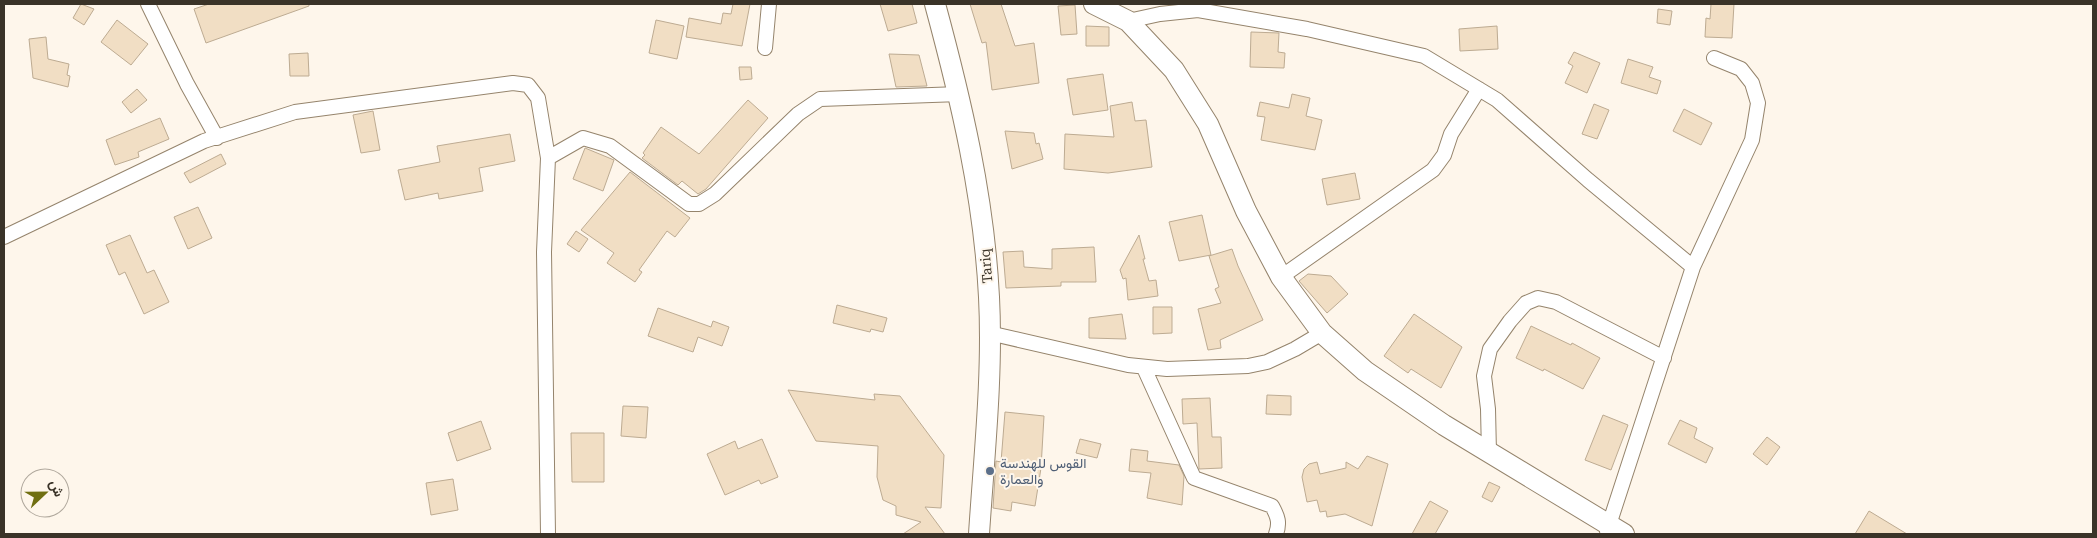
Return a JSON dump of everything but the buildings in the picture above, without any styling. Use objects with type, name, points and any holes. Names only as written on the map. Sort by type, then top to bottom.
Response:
[{"type":"street","points":[[148,4],[187,84],[217,138]]},
{"type":"street","points":[[765,48],[769,4]]},
{"type":"street","name":"Tariq","points":[[935,4],[960,94],[983,223],[990,333],[979,534]]},
{"type":"street","points":[[1097,4],[1128,22],[1174,70],[1208,124],[1246,211],[1281,277],[1322,333],[1365,371],[1444,425],[1613,531],[1693,267],[1752,140],[1758,103],[1752,83],[1741,69],[1714,58]]},
{"type":"street","points":[[1128,22],[1160,14],[1198,10],[1307,29],[1424,56],[1497,100],[1588,180],[1693,267]]},
{"type":"street","points":[[4,237],[204,142],[295,112],[513,83],[528,86],[538,98],[548,158],[544,252],[548,534]]},
{"type":"street","points":[[1281,277],[1433,170],[1444,155],[1451,134],[1479,89]]},
{"type":"street","points":[[548,158],[583,138],[597,141],[610,146],[690,204],[699,204],[716,194],[798,114],[820,99],[960,94]]},
{"type":"street","points":[[1489,453],[1488,409],[1484,376],[1490,349],[1510,321],[1526,303],[1538,298],[1556,302],[1664,358]]},
{"type":"street","points":[[990,333],[1144,368],[1248,366],[1267,362],[1281,356],[1322,333]]},
{"type":"street","points":[[1144,368],[1194,478],[1272,506],[1278,516],[1279,525],[1276,534]]},
{"type":"place","name":"القوس للهندسة والعمارة","points":[[990,471]]}]
